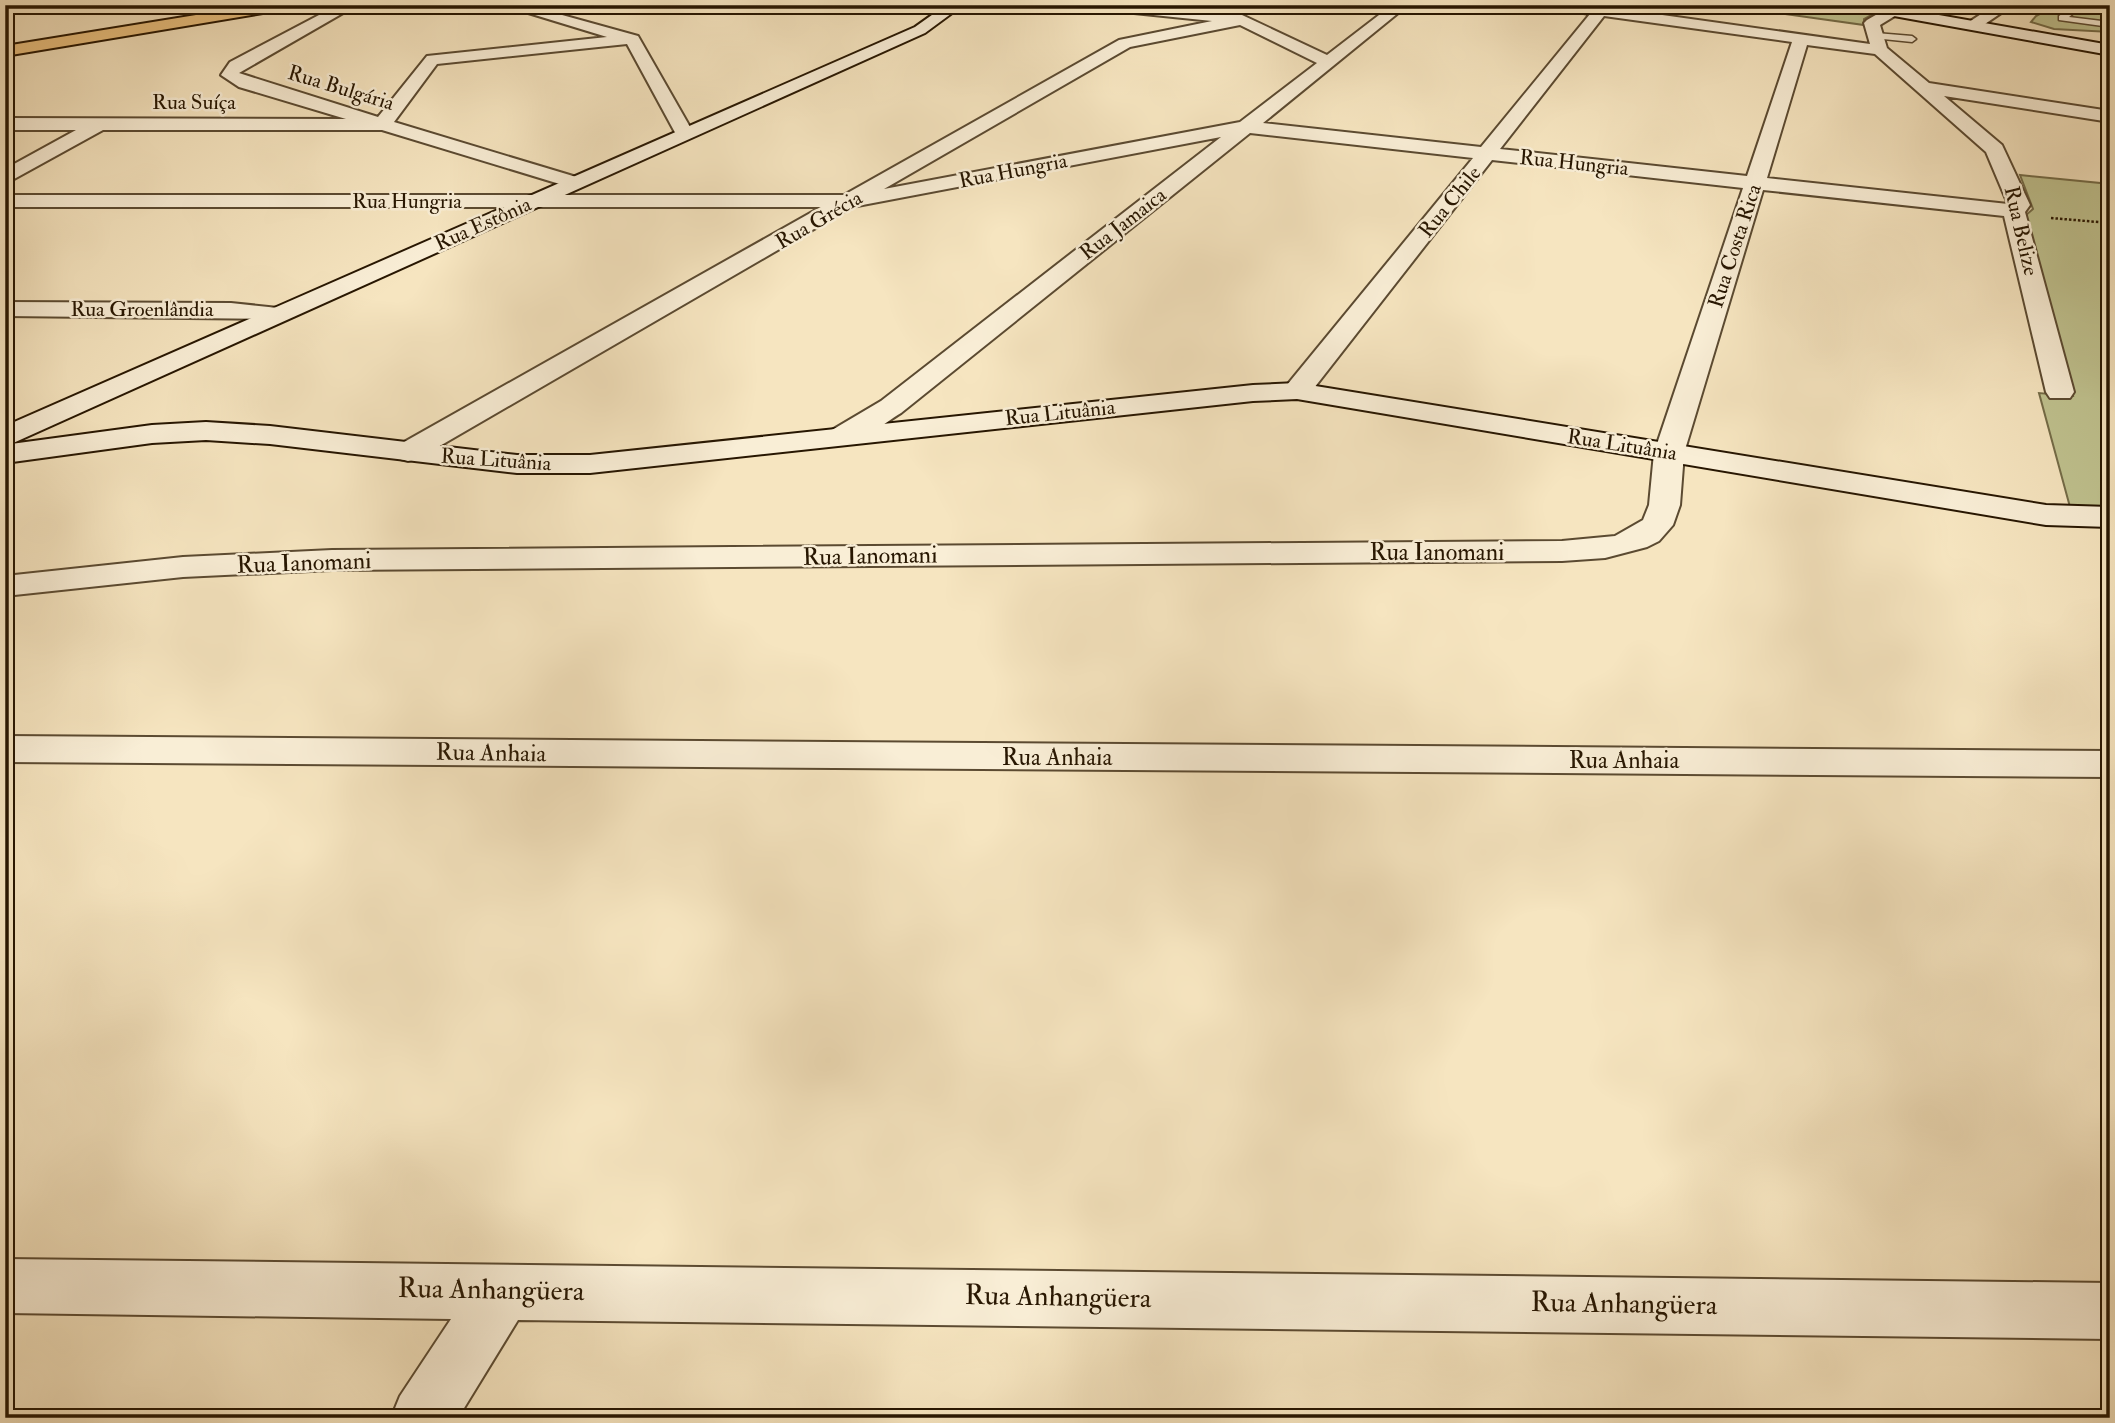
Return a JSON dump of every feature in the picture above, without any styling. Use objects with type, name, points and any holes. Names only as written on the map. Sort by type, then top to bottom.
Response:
[{"type":"main road","points":[[5,9],[29,5]]},
{"type":"main road","points":[[5,51],[288,5]]},
{"type":"street","name":"Rua Bulgária","points":[[350,5],[236,66],[229,75],[245,83],[576,183]]},
{"type":"street","points":[[509,5],[632,39],[685,135]]},
{"type":"street","name":"Rua Estônia","points":[[5,437],[920,30],[956,5]]},
{"type":"street","points":[[1096,5],[1242,20],[1259,26],[1313,57],[1329,62]]},
{"type":"street","name":"Rua Jamaica","points":[[842,436],[891,407],[1401,5]]},
{"type":"street","points":[[1556,5],[1801,39],[1878,43],[1873,20],[1893,11]]},
{"type":"street","points":[[1855,5],[1974,25],[2110,42]]},
{"type":"street","points":[[1974,25],[2006,5]]},
{"type":"street","name":"Rua Chile","points":[[1297,391],[1600,11]]},
{"type":"street","name":"Rua Grécia","points":[[408,452],[854,201],[1125,43],[1242,20]]},
{"type":"street","points":[[1974,25],[2041,40],[2110,50]]},
{"type":"street","points":[[383,125],[433,59],[632,39]]},
{"type":"street","name":"Rua Costa Rica","points":[[1669,453],[1801,39]]},
{"type":"street","name":"Rua Belize","points":[[1878,43],[1923,88],[1995,149],[2019,205],[2015,213],[2060,392]]},
{"type":"street","points":[[1923,88],[2110,117]]},
{"type":"street","name":"Rua Suíça","points":[[5,124],[383,125]]},
{"type":"street","points":[[5,178],[100,124]]},
{"type":"street","name":"Rua Hungria","points":[[5,201],[854,201],[1246,127],[2015,213]]},
{"type":"street","name":"Rua Groenlândia","points":[[5,309],[230,310],[279,314]]},
{"type":"street","name":"Rua Lituânia","points":[[5,454],[152,434],[206,431],[270,435],[544,466],[590,464],[1253,393],[1297,391],[2046,515],[2110,517]]},
{"type":"street","name":"Rua Ianomani","points":[[5,586],[183,567],[332,560],[1595,549],[1623,544],[1654,528],[1662,515],[1669,453]]},
{"type":"street","name":"Rua Anhaia","points":[[5,749],[2110,764]]},
{"type":"street","name":"Rua Anhangüera","points":[[5,1286],[2110,1311]]},
{"type":"street","points":[[422,1418],[504,1290]]},
{"type":"lane","points":[[2078,5],[2062,18],[2110,25]]},
{"type":"lane","points":[[2087,5],[2110,9]]},
{"type":"lane","points":[[2069,10],[2110,16]]},
{"type":"lane","points":[[1878,43],[1912,39]]},
{"type":"path","points":[[2015,213],[2110,223]]},
{"type":"green space","points":[[1757,5],[1831,5],[1873,14],[1864,19],[1864,25],[1750,9]]},
{"type":"green space","points":[[2056,5],[2110,5],[2110,32],[2054,29],[2031,22],[2036,16]]},
{"type":"green space","points":[[2020,175],[2110,184],[2110,506],[2070,507],[2039,393],[2073,396],[2026,215],[2033,209]]}]
